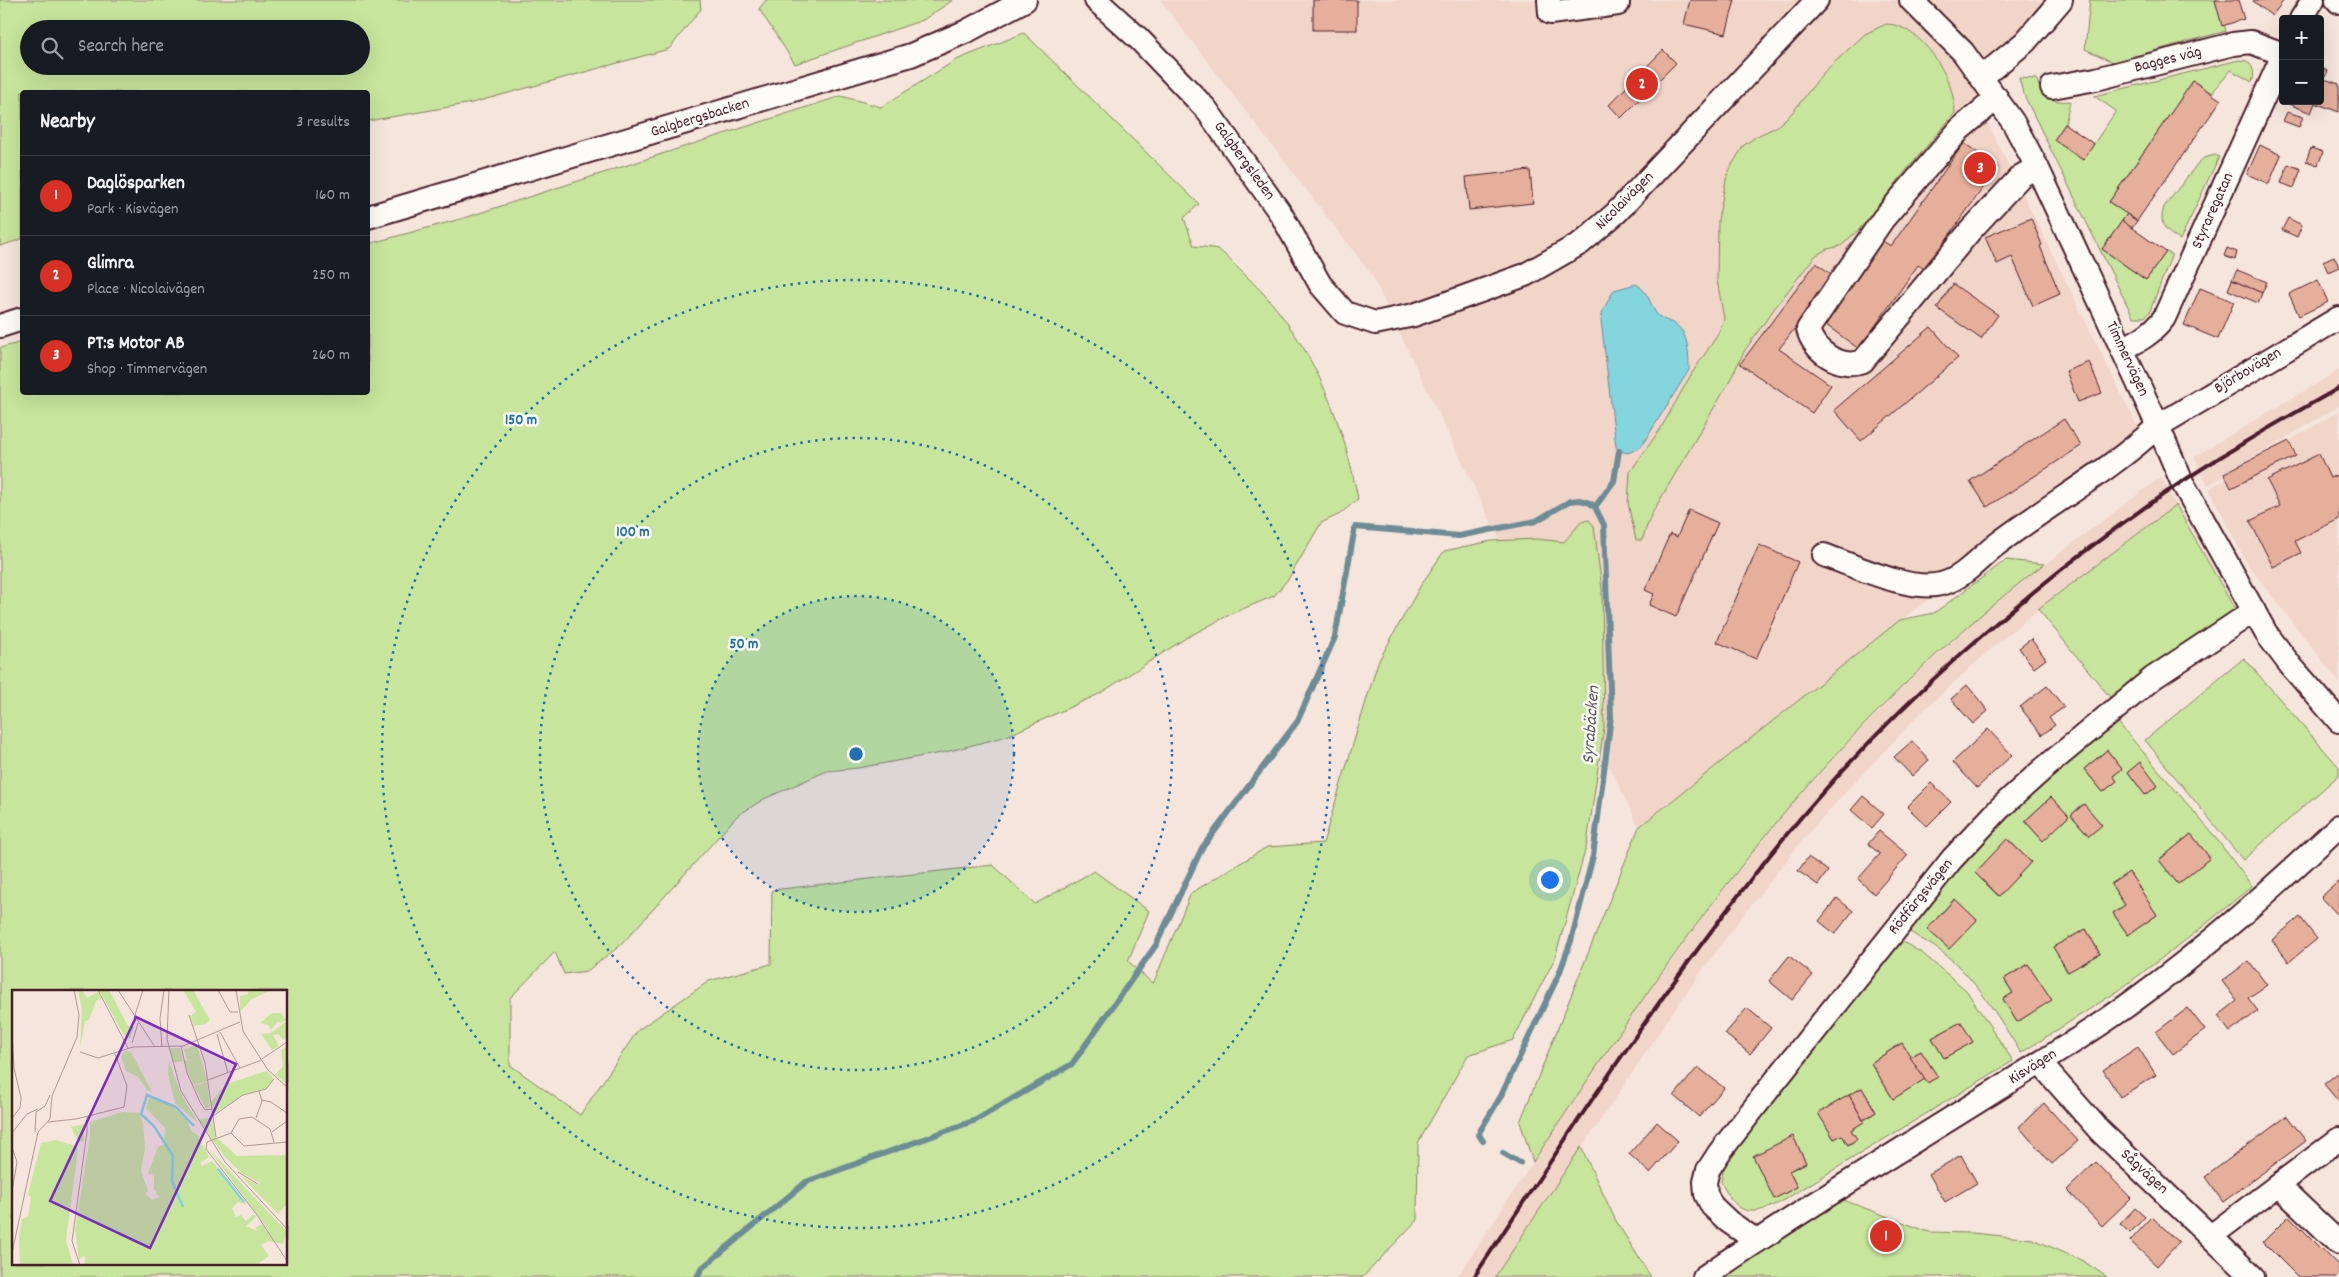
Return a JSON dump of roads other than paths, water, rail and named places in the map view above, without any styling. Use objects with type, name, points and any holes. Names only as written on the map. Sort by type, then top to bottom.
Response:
[{"type":"street","name":"Galgbergsbacken","points":[[370,216],[911,55],[967,31],[1025,0]]},
{"type":"street","name":"Galgbergsleden","points":[[1096,0],[1139,39],[1206,109],[1281,214],[1320,284],[1345,313],[1375,323],[1379,322]]},
{"type":"street","points":[[1549,0],[1550,13],[1618,4],[1618,0]]},
{"type":"street","name":"Nicolaivägen","points":[[1379,322],[1414,315],[1525,275],[1581,243],[1616,213],[1817,0]]},
{"type":"street","name":"Timmervägen","points":[[1911,0],[1957,46],[1982,76],[2013,122],[2037,167],[2158,426],[2182,482],[2266,633],[2291,666],[2339,721]]},
{"type":"street","points":[[1982,76],[2025,42],[2061,0]]},
{"type":"street","points":[[2304,15],[2314,0]]},
{"type":"street","name":"Bagges väg","points":[[2052,88],[2096,79],[2233,44],[2251,42],[2279,53]]},
{"type":"street","name":"Styraregatan","points":[[2122,349],[2140,341],[2156,329],[2164,318],[2281,60]]},
{"type":"street","points":[[1997,98],[1960,129],[1883,219],[1813,320],[1808,329],[1810,339],[1821,352],[1840,362],[1853,365],[1863,361],[1970,231],[2022,176],[2037,167]]},
{"type":"street","name":"Björbovägen","points":[[1824,555],[1906,583],[1920,586],[1942,584],[1967,570],[1996,545],[2135,448],[2158,426],[2339,318]]},
{"type":"street","points":[[0,326],[20,320]]},
{"type":"street","name":"Rödfärgsvägen","points":[[1757,1241],[1729,1222],[1712,1206],[1706,1194],[1705,1182],[1708,1170],[1719,1153],[1768,1090],[1952,859],[2000,808],[2042,770],[2153,678],[2254,610]]},
{"type":"street","name":"Kisvägen","points":[[1704,1277],[1757,1241],[2136,1000],[2203,948],[2268,892],[2339,826]]},
{"type":"street","name":"Sågvägen","points":[[2040,1062],[2100,1131],[2253,1277]]},
{"type":"street","points":[[2211,1236],[2339,1139]]},
{"type":"street","points":[[2278,1185],[2339,1243]]},
{"type":"water","points":[[1636,284],[1646,293],[1658,316],[1676,325],[1684,334],[1689,359],[1689,370],[1641,447],[1628,453],[1619,451],[1616,447],[1601,320],[1603,310],[1614,290]]},
{"type":"waterway","points":[[1595,507],[1614,481],[1619,451]]},
{"type":"waterway","name":"Syrabäcken","points":[[697,1277],[702,1268],[806,1182],[976,1120],[1072,1064],[1156,945],[1202,848],[1297,722],[1335,637],[1355,527],[1459,536],[1536,521],[1570,501],[1580,500],[1590,503],[1595,507],[1604,525],[1611,716],[1593,856],[1571,941],[1559,974],[1501,1096],[1480,1131],[1479,1135],[1483,1141]]},
{"type":"waterway","points":[[1503,1153],[1520,1163]]},
{"type":"railway","points":[[1474,1277],[1625,1051],[1704,941],[1787,834],[1871,741],[1916,696],[2010,611],[2110,533],[2204,467],[2339,388]]},
{"type":"place","name":"Glimra","points":[[1642,84]]},
{"type":"place","name":"PT:s Motor AB","points":[[1980,168]]},
{"type":"place","name":"Daglösparken","points":[[1886,1236]]}]
